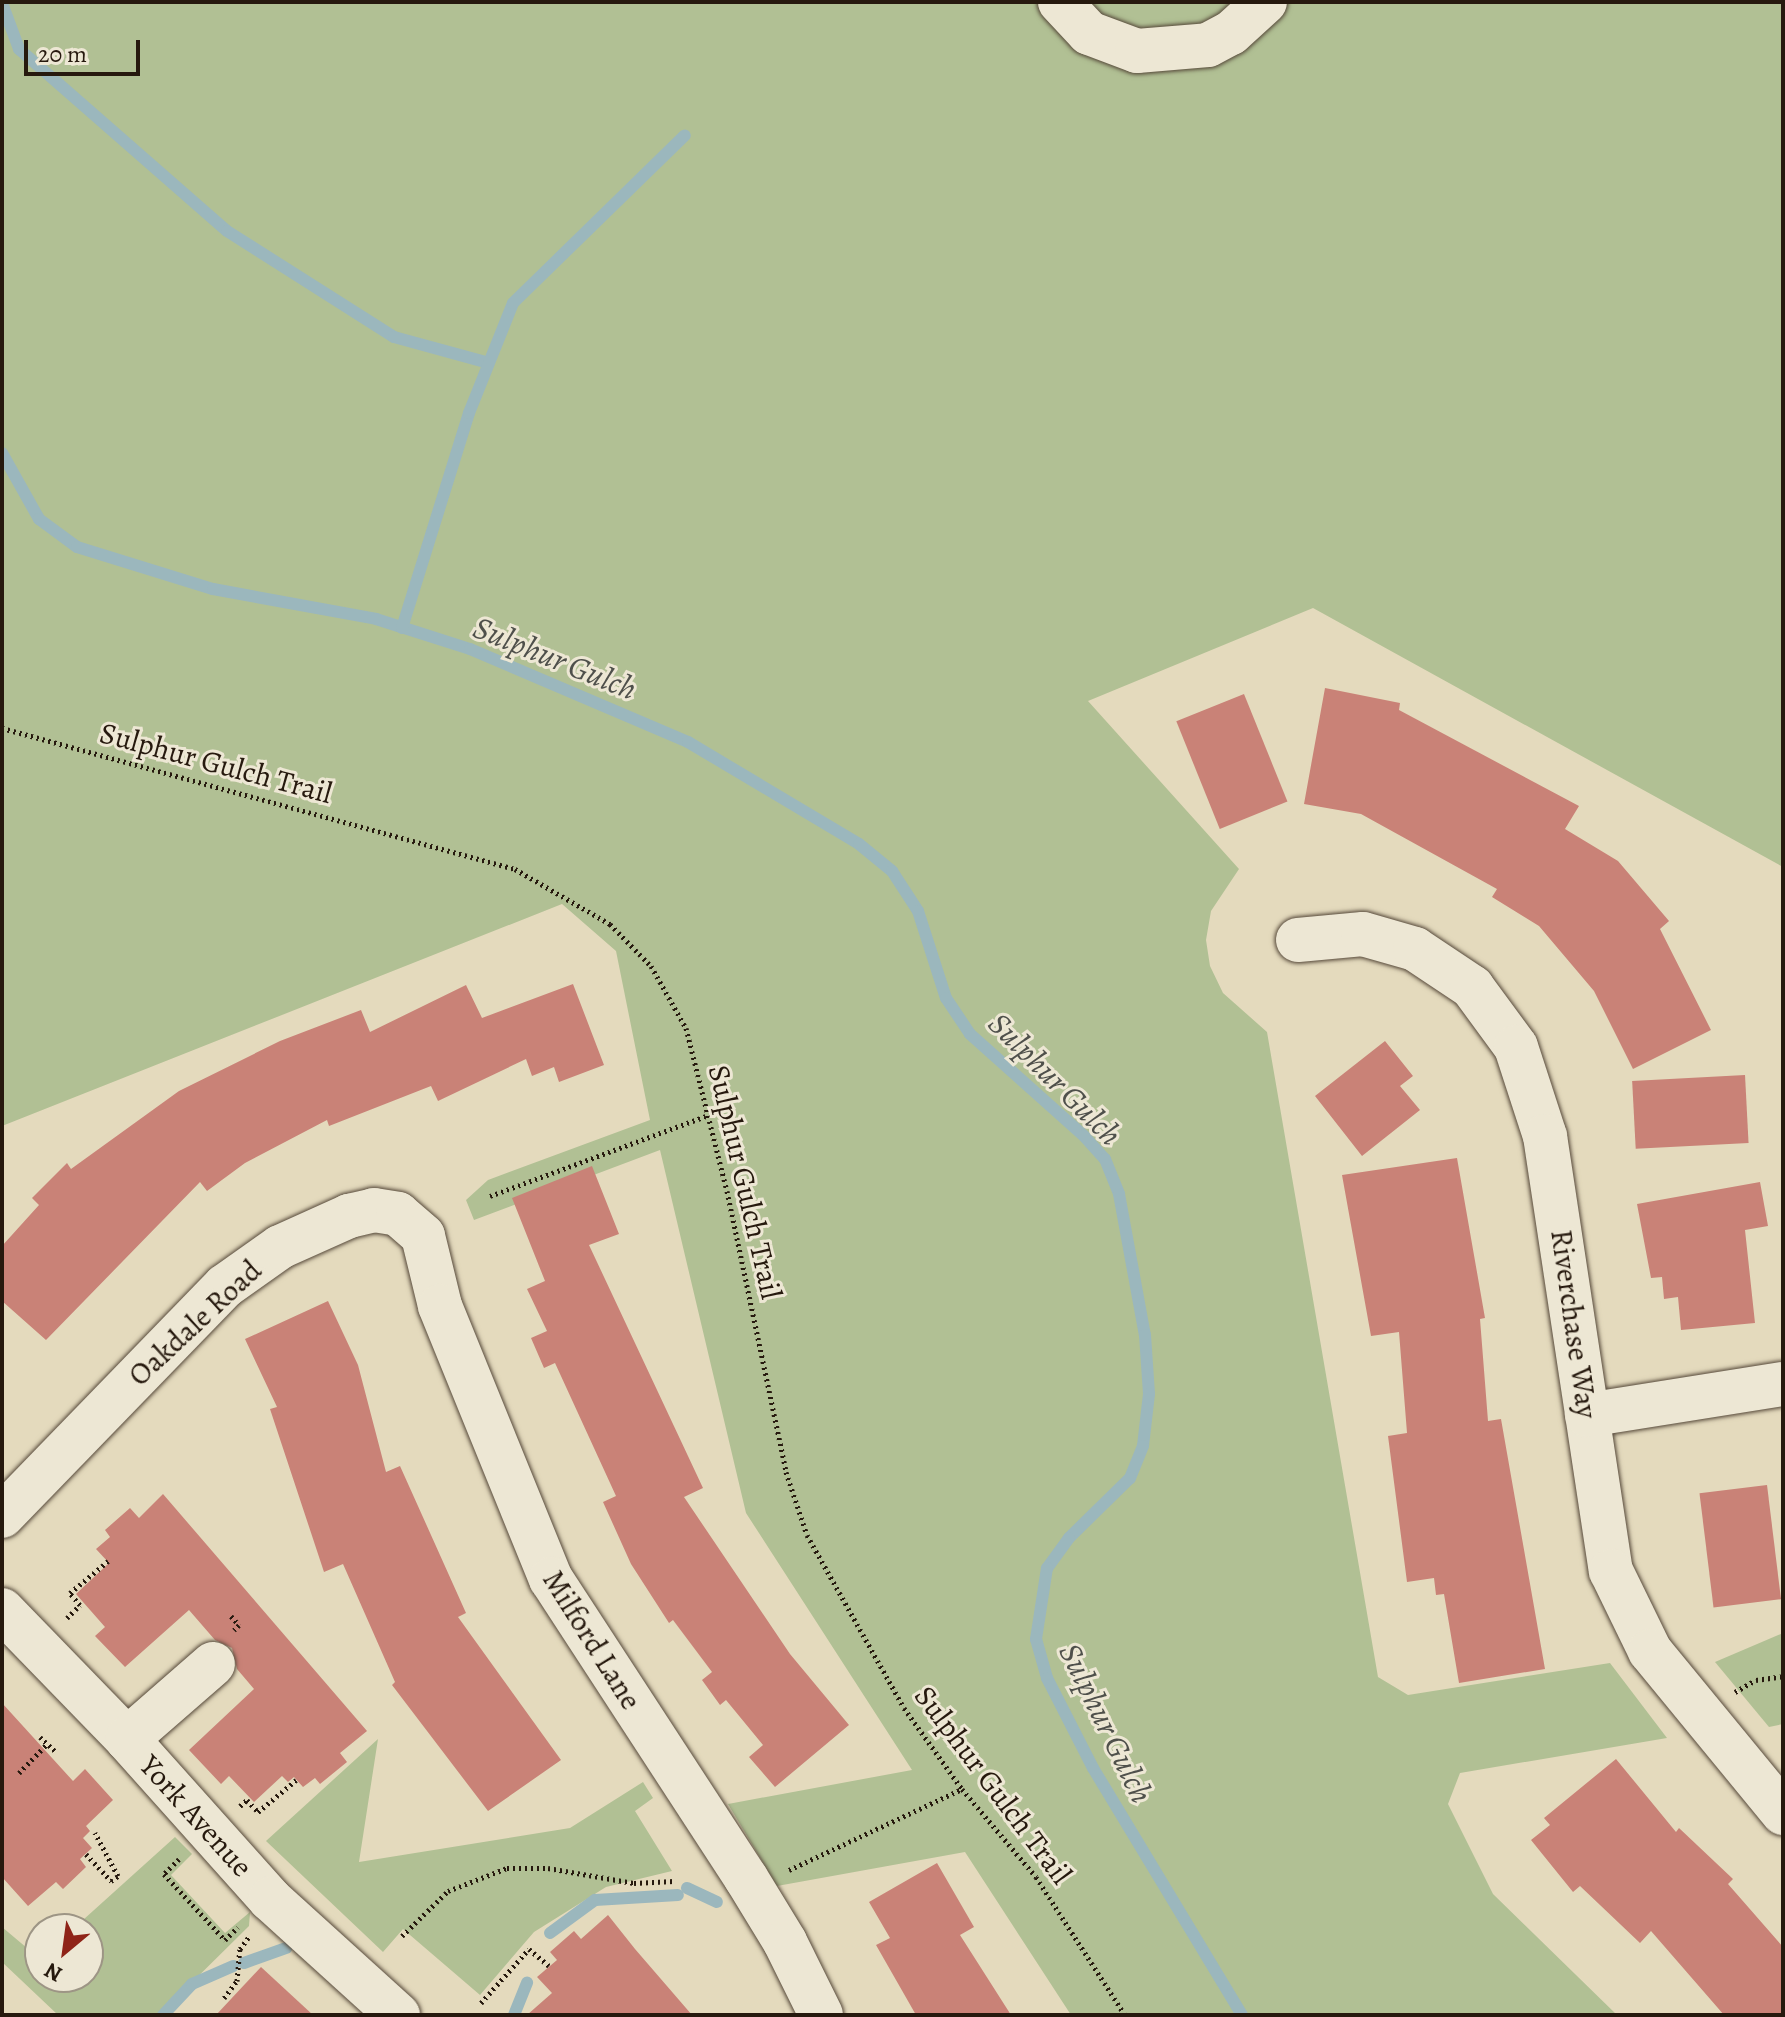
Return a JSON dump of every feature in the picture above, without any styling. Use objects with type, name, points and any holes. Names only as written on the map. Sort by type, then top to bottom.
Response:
[{"type":"street","points":[[1060,2],[1089,33],[1137,51],[1208,45],[1231,33],[1265,2]]},
{"type":"street","name":"Riverchase Way","points":[[1298,940],[1363,934],[1415,949],[1458,974],[1506,1028],[1537,1099],[1545,1136],[1607,1553],[1627,1611],[1674,1683],[1783,1813]]},
{"type":"street","name":"Oakdale Road","points":[[2,1516],[198,1311],[271,1253],[365,1211],[398,1214],[423,1236]]},
{"type":"street","name":"Milford Lane","points":[[423,1236],[440,1306],[551,1579],[746,1878],[785,1942],[821,2015]]},
{"type":"street","points":[[1587,1415],[1783,1384]]},
{"type":"street","name":"York Avenue","points":[[2,1610],[127,1739],[270,1899],[398,2015]]},
{"type":"street","points":[[127,1739],[213,1664]]},
{"type":"path","name":"Sulphur Gulch Trail","points":[[2,728],[488,860],[556,890],[610,924],[667,986],[686,1028],[786,1472],[807,1535],[904,1708],[962,1789],[1036,1877],[1125,2015]]},
{"type":"path","points":[[490,1196],[706,1116]]},
{"type":"path","points":[[63,1622],[80,1605],[70,1593],[108,1561]]},
{"type":"path","points":[[1732,1693],[1756,1680],[1783,1676]]},
{"type":"path","points":[[40,1737],[56,1752]]},
{"type":"path","points":[[19,1773],[47,1744]]},
{"type":"path","points":[[235,1810],[247,1800],[258,1812],[296,1780]]},
{"type":"path","points":[[785,1873],[962,1789]]},
{"type":"path","points":[[86,1854],[111,1881],[118,1876],[95,1833]]},
{"type":"path","points":[[186,1852],[164,1874],[225,1940],[248,1917]]},
{"type":"path","points":[[402,1936],[448,1891],[507,1868],[548,1868],[634,1883],[674,1881]]},
{"type":"path","points":[[224,1998],[237,1981],[240,1949],[258,1926]]},
{"type":"path","points":[[481,2003],[529,1949],[549,1966]]},
{"type":"green space","points":[[2,2],[1783,2],[1783,867],[1313,608],[1088,701],[1239,869],[1211,911],[1206,940],[1210,966],[1223,993],[1267,1032],[1378,1677],[1408,1695],[1610,1663],[1667,1738],[1460,1773],[1448,1804],[1493,1894],[1617,2015],[1071,2015],[965,1852],[777,1886],[728,1804],[912,1770],[746,1513],[660,1150],[474,1220],[466,1200],[488,1180],[650,1120],[616,951],[562,904],[2,1126]]},
{"type":"green space","points":[[1783,1633],[1783,1724],[1769,1727],[1715,1662]]},
{"type":"green space","points":[[378,1739],[359,1862],[570,1828],[643,1782],[653,1798],[635,1811],[672,1871],[606,1887],[534,1932],[480,1995],[403,1929],[383,1952],[266,1841]]},
{"type":"green space","points":[[175,1837],[192,1854],[171,1875],[225,1933],[250,1912],[249,1926],[159,2015],[58,2015],[35,1993],[104,1993],[104,1913],[91,1913]]},
{"type":"green space","points":[[2,1927],[24,1946],[24,1983],[2,1962]]},
{"type":"building","points":[[1325,688],[1400,703],[1399,710],[1579,806],[1565,829],[1618,861],[1669,921],[1660,929],[1711,1030],[1633,1069],[1594,991],[1539,926],[1492,897],[1497,889],[1361,814],[1304,804]]},
{"type":"building","points":[[1244,694],[1287,802],[1220,829],[1176,721]]},
{"type":"building","points":[[573,984],[604,1065],[559,1082],[554,1067],[532,1076],[526,1059],[438,1101],[431,1086],[329,1126],[327,1120],[245,1163],[207,1191],[200,1182],[46,1340],[2,1301],[2,1246],[39,1205],[32,1198],[67,1163],[71,1169],[179,1091],[280,1041],[361,1010],[370,1032],[466,985],[482,1018]]},
{"type":"building","points":[[1385,1041],[1413,1076],[1400,1086],[1420,1110],[1362,1156],[1315,1096]]},
{"type":"building","points":[[1745,1075],[1749,1143],[1636,1149],[1632,1081]]},
{"type":"building","points":[[1457,1158],[1485,1318],[1480,1319],[1488,1421],[1501,1419],[1545,1669],[1459,1683],[1444,1594],[1436,1595],[1434,1578],[1407,1582],[1388,1436],[1407,1433],[1399,1332],[1371,1336],[1342,1175]]},
{"type":"building","points":[[592,1166],[619,1234],[589,1245],[703,1488],[684,1497],[790,1654],[849,1725],[775,1787],[749,1757],[763,1745],[726,1700],[720,1705],[702,1680],[712,1672],[673,1620],[669,1623],[631,1564],[603,1502],[616,1496],[555,1363],[544,1368],[531,1338],[547,1331],[527,1289],[545,1281],[512,1198]]},
{"type":"building","points":[[1760,1182],[1768,1226],[1745,1230],[1755,1323],[1681,1330],[1678,1297],[1664,1299],[1662,1277],[1651,1278],[1637,1204]]},
{"type":"building","points":[[328,1301],[358,1365],[386,1472],[400,1466],[466,1613],[458,1617],[561,1760],[488,1811],[392,1685],[395,1682],[343,1564],[324,1572],[270,1409],[277,1407],[245,1339]]},
{"type":"building","points":[[1767,1485],[1781,1599],[1714,1607],[1700,1493]]},
{"type":"building","points":[[163,1494],[367,1731],[340,1753],[347,1762],[320,1784],[315,1778],[303,1787],[294,1777],[288,1782],[282,1776],[254,1802],[229,1776],[221,1784],[189,1750],[254,1689],[237,1669],[232,1648],[215,1640],[189,1610],[125,1667],[95,1636],[105,1627],[76,1594],[109,1563],[96,1549],[110,1537],[105,1530],[130,1508],[139,1518]]},
{"type":"building","points":[[2,1703],[73,1781],[85,1769],[113,1800],[86,1826],[90,1831],[83,1838],[92,1848],[80,1859],[86,1867],[63,1889],[56,1882],[28,1906],[2,1877]]},
{"type":"building","points":[[1616,1759],[1676,1832],[1679,1828],[1733,1879],[1728,1884],[1783,1947],[1783,2015],[1724,2015],[1651,1931],[1640,1943],[1580,1886],[1573,1892],[1531,1840],[1550,1825],[1544,1818]]},
{"type":"building","points":[[937,1863],[974,1927],[960,1935],[1011,2015],[916,2015],[876,1945],[890,1938],[869,1902]]},
{"type":"building","points":[[608,1915],[692,2015],[527,2015],[552,1993],[537,1977],[557,1960],[550,1952],[574,1931],[581,1939]]},
{"type":"building","points":[[261,1967],[313,2015],[216,2015]]},
{"type":"waterway","points":[[2,3],[19,49],[227,231],[394,337],[489,363]]},
{"type":"waterway","points":[[402,628],[469,413],[513,303],[685,135]]},
{"type":"waterway","name":"Sulphur Gulch","points":[[2,453],[39,519],[77,547],[213,589],[376,619],[470,649],[688,742],[859,844],[892,871],[918,911],[946,998],[970,1034],[1084,1136],[1105,1159],[1119,1194],[1145,1335],[1149,1394],[1143,1446],[1130,1478],[1069,1538],[1047,1568],[1036,1639],[1047,1678],[1093,1768],[1242,2015]]},
{"type":"waterway","points":[[687,1888],[717,1902]]},
{"type":"waterway","points":[[550,1933],[595,1900],[678,1895]]},
{"type":"waterway","points":[[244,1963],[286,1948]]},
{"type":"waterway","points":[[163,2015],[192,1984],[233,1966]]},
{"type":"waterway","points":[[514,2015],[527,1983]]}]
